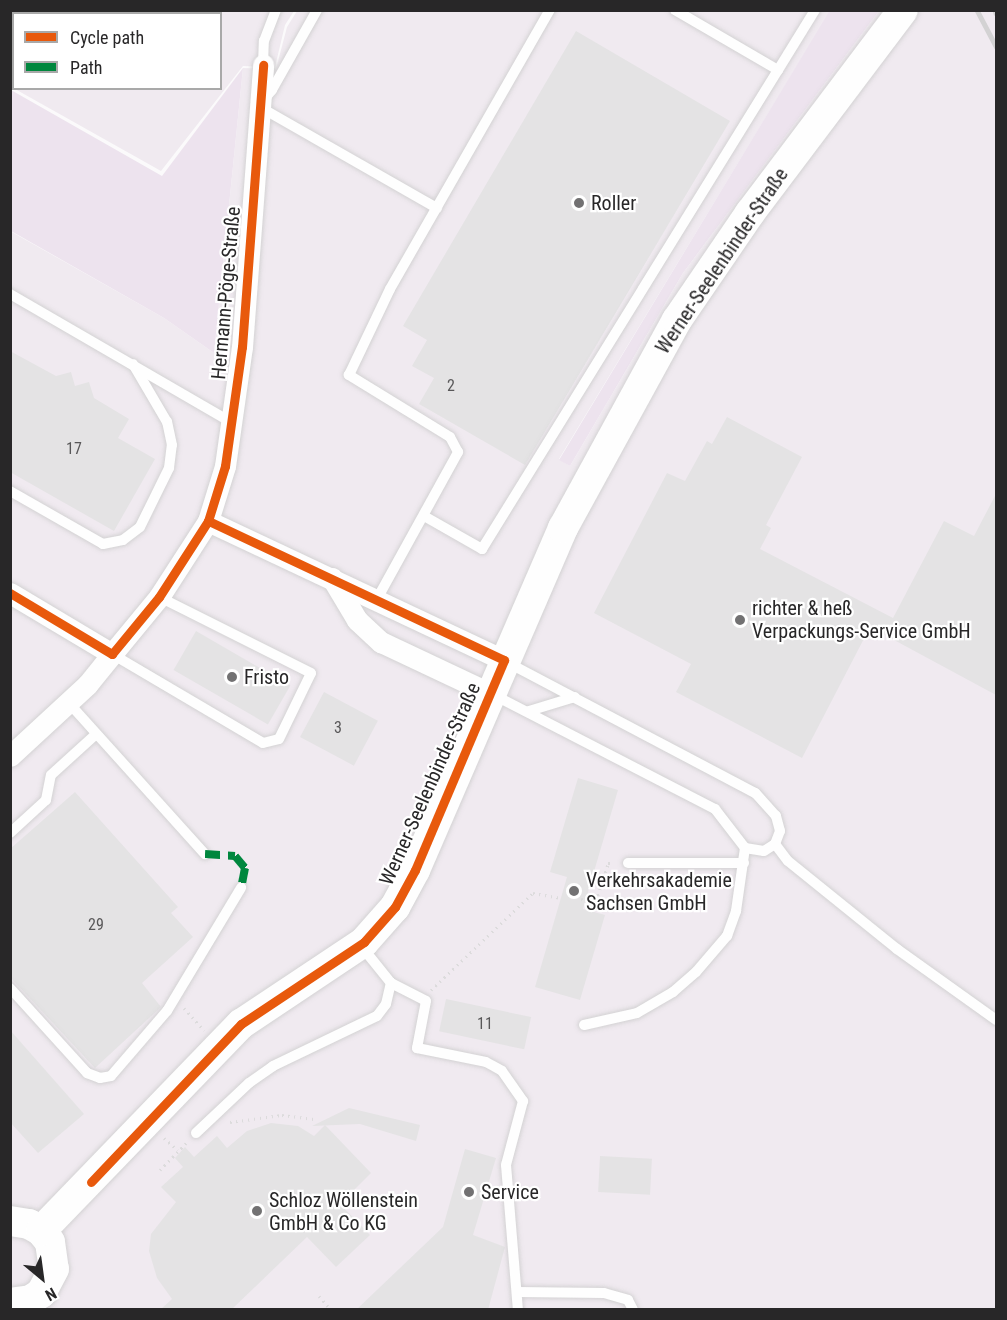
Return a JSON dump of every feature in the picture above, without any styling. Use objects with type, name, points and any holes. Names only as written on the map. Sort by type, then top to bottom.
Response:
[{"type":"main road","name":"Werner-Seelenbinder-Straße","points":[[41,1231],[241,1024],[360,945],[395,907],[415,870],[489,693],[563,528],[677,320],[750,213],[903,10]]},
{"type":"main road","points":[[10,1221],[29,1224],[41,1231],[50,1242],[54,1269],[49,1301],[31,1300],[10,1303]]},
{"type":"street","name":"Hermann-Pöge-Straße","points":[[10,756],[68,702],[112,654],[159,597],[208,521],[225,466],[242,347],[258,106],[274,67]]},
{"type":"street","points":[[208,521],[504,660]]},
{"type":"street","points":[[332,578],[357,620],[381,642],[489,693]]},
{"type":"street","points":[[10,593],[112,654]]},
{"type":"lane","points":[[274,67],[264,41],[276,10]]},
{"type":"lane","points":[[274,67],[317,10]]},
{"type":"lane","points":[[377,599],[458,452],[450,437],[349,375],[390,289],[550,10]]},
{"type":"lane","points":[[675,10],[778,70]]},
{"type":"lane","points":[[424,516],[482,549],[815,10]]},
{"type":"lane","points":[[258,106],[437,208]]},
{"type":"lane","points":[[10,294],[231,422]]},
{"type":"lane","points":[[10,491],[103,544],[123,540],[140,527],[169,468],[172,445],[166,422],[133,364]]},
{"type":"lane","points":[[112,654],[263,743],[279,739],[311,673],[159,597]]},
{"type":"lane","points":[[504,660],[755,793],[776,816],[780,831],[775,843],[764,851],[745,848]]},
{"type":"lane","points":[[489,693],[529,711],[715,809],[745,848],[736,911],[727,936],[696,972],[673,993],[637,1013],[584,1025]]},
{"type":"lane","points":[[529,711],[575,697]]},
{"type":"lane","points":[[68,702],[205,854]]},
{"type":"lane","points":[[10,832],[46,800],[51,775],[96,734]]},
{"type":"lane","points":[[775,843],[788,861],[897,949],[996,1020]]},
{"type":"lane","points":[[628,862],[744,863]]},
{"type":"lane","points":[[10,988],[87,1073],[100,1078],[119,1070],[131,1050],[166,1011],[173,996],[241,888]]},
{"type":"lane","points":[[360,945],[391,983],[426,1001],[417,1048],[486,1062],[502,1071],[523,1101],[506,1165],[518,1310]]},
{"type":"lane","points":[[196,1133],[249,1083],[273,1066],[377,1016],[386,1004],[391,983]]},
{"type":"lane","points":[[517,1292],[604,1293],[628,1300],[633,1310]]},
{"type":"path","points":[[580,899],[596,901],[608,863],[628,862]]},
{"type":"path","points":[[421,999],[533,893],[562,898]]},
{"type":"path","points":[[173,996],[201,1027]]},
{"type":"path","points":[[160,1170],[196,1133],[248,1117],[282,1115],[314,1119]]},
{"type":"path","points":[[319,1296],[331,1310]]},
{"type":"shaded area","points":[[830,10],[879,11],[683,273],[570,466],[559,460]]},
{"type":"shaded area","points":[[11,11],[294,11],[285,25],[275,67],[243,66],[161,171],[17,90],[222,90],[222,12],[12,12],[12,50]]},
{"type":"shaded area","points":[[297,11],[830,11],[559,459],[570,466],[683,273],[879,11],[996,11],[996,1309],[11,1309],[10,231],[164,318],[214,353],[243,68],[276,69],[287,27]]},
{"type":"shaded area","points":[[243,68],[214,353],[164,318],[11,231],[11,90],[162,176]]},
{"type":"building","name":"Roller","points":[[576,31],[730,121],[525,465],[419,404],[434,378],[412,366],[427,340],[403,326]]},
{"type":"building","points":[[10,351],[56,376],[71,372],[75,386],[89,382],[94,398],[129,419],[118,438],[155,459],[114,531],[10,472]]},
{"type":"building","name":"richter & heß Verpackungs-Service GmbH","points":[[727,417],[802,457],[766,525],[771,528],[760,549],[893,618],[944,521],[974,536],[996,494],[996,695],[870,627],[802,758],[676,692],[691,664],[594,613],[667,473],[685,481],[707,441],[712,444]]},
{"type":"building","name":"Fristo","points":[[196,631],[290,686],[268,724],[174,670]]},
{"type":"building","points":[[324,692],[378,721],[354,766],[300,737]]},
{"type":"building","name":"Verkehrsakademie Sachsen GmbH","points":[[578,778],[618,790],[583,909],[605,915],[580,1000],[535,987],[567,877],[550,872]]},
{"type":"building","points":[[75,792],[178,907],[171,913],[193,937],[142,983],[161,1007],[95,1068],[10,977],[10,849]]},
{"type":"building","points":[[446,999],[531,1017],[524,1049],[439,1031]]},
{"type":"building","points":[[10,1030],[84,1114],[38,1153],[10,1122]]},
{"type":"building","points":[[349,1108],[420,1125],[416,1141],[360,1124],[312,1126]]},
{"type":"building","name":"Schloz Wöllenstein GmbH & Co KG","points":[[271,1123],[298,1126],[314,1136],[325,1125],[371,1173],[340,1204],[370,1235],[336,1267],[307,1237],[231,1310],[160,1310],[172,1299],[157,1278],[149,1251],[151,1234],[176,1202],[161,1187],[183,1167],[175,1158],[185,1147],[194,1157],[217,1136],[227,1148],[247,1131]]},
{"type":"building","points":[[465,1149],[496,1158],[473,1235],[505,1247],[488,1310],[356,1310],[443,1227]]},
{"type":"building","points":[[600,1156],[652,1159],[650,1195],[598,1192]]},
{"type":"railway","points":[[977,10],[996,46]]},
{"type":"marked path","points":[[205,854],[235,856],[245,868],[241,888]]},
{"type":"cycle path","points":[[10,593],[112,654],[159,597],[208,521],[225,466],[242,347],[263,65]]},
{"type":"cycle path","points":[[91,1182],[241,1024],[364,942],[395,907],[415,870],[504,660],[208,521]]},
{"type":"place","name":"Roller","points":[[579,203]]},
{"type":"place","name":"richter & heß Verpackungs-Service GmbH","points":[[740,620]]},
{"type":"place","name":"Fristo","points":[[232,677]]},
{"type":"place","name":"Verkehrsakademie Sachsen GmbH","points":[[574,891]]},
{"type":"place","name":"Service","points":[[469,1192]]},
{"type":"place","name":"Schloz Wöllenstein GmbH & Co KG","points":[[257,1211]]}]
